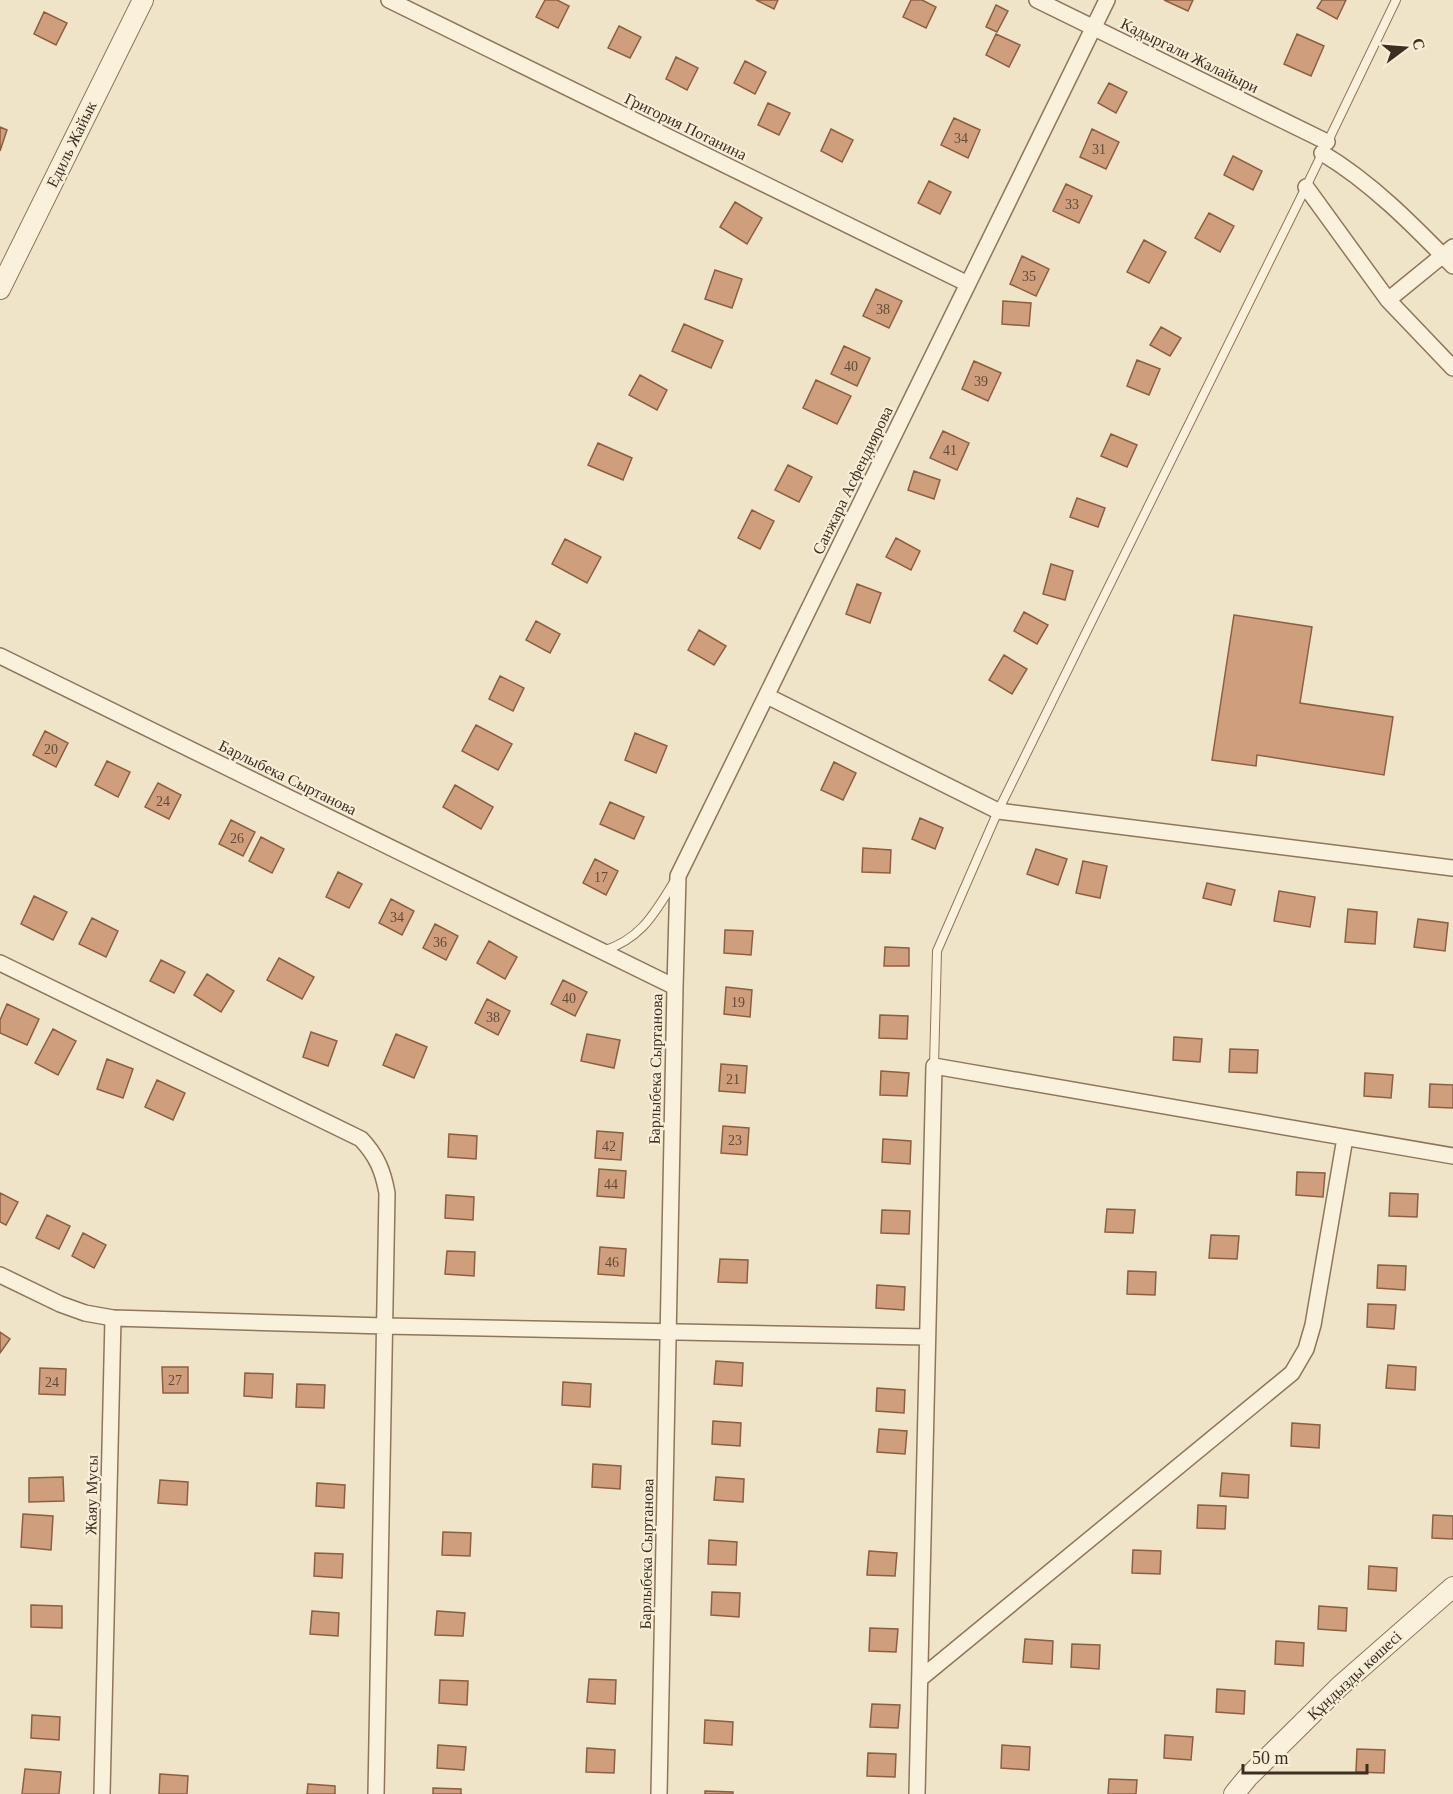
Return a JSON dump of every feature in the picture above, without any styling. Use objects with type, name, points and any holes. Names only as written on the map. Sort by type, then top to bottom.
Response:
[{"type":"street","name":"Едиль Жайык","points":[[0,289],[143,0]]},
{"type":"street","name":"Григория Потанина","points":[[389,0],[968,284]]},
{"type":"street","name":"Кадыргали Жалайыри","points":[[1037,0],[1324,147],[1450,256]]},
{"type":"street","name":"Санжара Асфендиярова","points":[[675,987],[678,876],[1107,0]]},
{"type":"street","points":[[1306,187],[1388,300],[1453,368]]},
{"type":"street","points":[[1388,300],[1450,256]]},
{"type":"street","name":"Барлыбека Сыртанова","points":[[0,656],[675,987],[659,1794]]},
{"type":"street","points":[[766,696],[998,811],[1453,868]]},
{"type":"street","points":[[0,963],[361,1139],[374,1152],[382,1169],[387,1193],[376,1794]]},
{"type":"street","points":[[918,1794],[934,1066],[1453,1156]]},
{"type":"street","points":[[921,1678],[1292,1373],[1306,1348],[1313,1325],[1345,1138]]},
{"type":"street","points":[[0,1275],[60,1304],[85,1313],[113,1318],[385,1326],[927,1336]]},
{"type":"street","name":"Жаяу Мусы","points":[[102,1794],[113,1318]]},
{"type":"street","name":"Құндызды көшесі","points":[[1234,1794],[1248,1777],[1340,1686],[1453,1587]]},
{"type":"lane","points":[[934,1066],[937,951],[998,811],[1396,0]]},
{"type":"lane","points":[[602,951],[620,946],[640,930],[652,918],[678,876]]},
{"type":"building","points":[[545,0],[557,0],[569,6],[558,28],[536,17]]},
{"type":"building","points":[[756,0],[778,0],[774,9]]},
{"type":"building","points":[[911,0],[922,0],[936,7],[926,28],[903,17]]},
{"type":"building","points":[[1164,0],[1193,0],[1188,11]]},
{"type":"building","points":[[1322,0],[1346,0],[1337,19],[1317,8]]},
{"type":"building","points":[[996,5],[1008,11],[997,32],[986,27]]},
{"type":"building","points":[[44,12],[67,23],[56,45],[34,34]]},
{"type":"building","points":[[619,26],[641,37],[630,58],[608,48]]},
{"type":"building","points":[[996,34],[1020,45],[1009,67],[986,55]]},
{"type":"building","points":[[1297,34],[1324,46],[1311,76],[1284,64]]},
{"type":"building","points":[[676,57],[698,68],[687,90],[666,79]]},
{"type":"building","points":[[745,61],[766,72],[755,94],[734,83]]},
{"type":"building","points":[[1109,83],[1127,92],[1116,113],[1098,103]]},
{"type":"building","points":[[768,103],[790,113],[779,135],[758,125]]},
{"type":"building","points":[[954,118],[980,130],[968,158],[941,145]]},
{"type":"building","points":[[0,127],[7,130],[0,151]]},
{"type":"building","points":[[831,129],[853,140],[842,162],[821,151]]},
{"type":"building","points":[[1092,129],[1119,142],[1106,169],[1080,157]]},
{"type":"building","points":[[1233,156],[1262,171],[1253,190],[1224,175]]},
{"type":"building","points":[[929,181],[951,192],[940,214],[918,203]]},
{"type":"building","points":[[1066,184],[1092,196],[1079,223],[1053,211]]},
{"type":"building","points":[[735,202],[762,218],[747,244],[720,227]]},
{"type":"building","points":[[1209,213],[1234,226],[1220,252],[1195,238]]},
{"type":"building","points":[[1144,240],[1166,252],[1149,283],[1127,272]]},
{"type":"building","points":[[1022,256],[1049,269],[1036,296],[1010,284]]},
{"type":"building","points":[[715,270],[742,279],[732,308],[705,299]]},
{"type":"building","points":[[876,289],[902,301],[889,328],[863,316]]},
{"type":"building","points":[[1003,301],[1031,303],[1029,326],[1002,324]]},
{"type":"building","points":[[684,324],[723,341],[711,368],[672,351]]},
{"type":"building","points":[[1161,327],[1181,338],[1170,356],[1150,345]]},
{"type":"building","points":[[844,346],[870,358],[857,386],[831,374]]},
{"type":"building","points":[[1137,360],[1160,369],[1149,395],[1127,386]]},
{"type":"building","points":[[974,361],[1001,373],[988,401],[962,389]]},
{"type":"building","points":[[640,375],[667,390],[657,410],[629,395]]},
{"type":"building","points":[[816,380],[851,396],[837,424],[803,408]]},
{"type":"building","points":[[943,431],[969,443],[957,470],[930,458]]},
{"type":"building","points":[[1111,434],[1137,445],[1127,467],[1101,456]]},
{"type":"building","points":[[598,443],[632,458],[623,480],[588,465]]},
{"type":"building","points":[[788,465],[812,477],[799,502],[775,490]]},
{"type":"building","points":[[914,471],[940,480],[934,499],[908,490]]},
{"type":"building","points":[[1077,498],[1105,508],[1098,527],[1070,517]]},
{"type":"building","points":[[752,510],[774,521],[760,549],[738,538]]},
{"type":"building","points":[[896,538],[920,551],[911,570],[886,557]]},
{"type":"building","points":[[565,539],[601,557],[587,583],[552,564]]},
{"type":"building","points":[[1051,564],[1073,571],[1065,600],[1043,594]]},
{"type":"building","points":[[857,584],[881,593],[870,623],[846,614]]},
{"type":"building","points":[[1024,612],[1048,625],[1037,644],[1014,631]]},
{"type":"building","points":[[1234,615],[1312,627],[1300,703],[1393,717],[1384,775],[1257,755],[1256,766],[1212,760]]},
{"type":"building","points":[[536,621],[560,634],[550,653],[526,640]]},
{"type":"building","points":[[699,630],[726,646],[714,665],[688,650]]},
{"type":"building","points":[[1004,655],[1027,669],[1012,694],[989,680]]},
{"type":"building","points":[[500,676],[524,688],[513,711],[489,699]]},
{"type":"building","points":[[476,725],[512,744],[498,770],[462,751]]},
{"type":"building","points":[[45,731],[68,743],[56,767],[33,755]]},
{"type":"building","points":[[635,733],[667,746],[656,773],[625,760]]},
{"type":"building","points":[[107,761],[130,772],[118,797],[95,785]]},
{"type":"building","points":[[834,762],[856,773],[843,800],[821,790]]},
{"type":"building","points":[[158,783],[181,795],[169,819],[145,807]]},
{"type":"building","points":[[455,785],[493,807],[481,829],[443,807]]},
{"type":"building","points":[[610,802],[644,817],[634,839],[600,824]]},
{"type":"building","points":[[920,818],[943,828],[935,849],[912,839]]},
{"type":"building","points":[[231,820],[255,832],[243,856],[219,844]]},
{"type":"building","points":[[261,837],[284,849],[272,873],[249,861]]},
{"type":"building","points":[[863,848],[891,850],[890,873],[862,872]]},
{"type":"building","points":[[1036,849],[1067,859],[1058,885],[1027,874]]},
{"type":"building","points":[[595,859],[618,871],[606,895],[583,883]]},
{"type":"building","points":[[1083,861],[1107,866],[1100,898],[1076,893]]},
{"type":"building","points":[[338,872],[362,884],[349,908],[326,897]]},
{"type":"building","points":[[1207,883],[1235,890],[1231,905],[1203,898]]},
{"type":"building","points":[[1279,891],[1315,897],[1310,927],[1274,921]]},
{"type":"building","points":[[34,896],[67,912],[53,940],[21,924]]},
{"type":"building","points":[[391,899],[414,911],[402,935],[379,923]]},
{"type":"building","points":[[1348,909],[1377,912],[1375,944],[1345,942]]},
{"type":"building","points":[[92,918],[118,931],[106,957],[79,944]]},
{"type":"building","points":[[1418,919],[1448,923],[1445,951],[1414,947]]},
{"type":"building","points":[[435,924],[458,936],[446,960],[423,948]]},
{"type":"building","points":[[725,930],[753,931],[751,955],[724,953]]},
{"type":"building","points":[[489,941],[517,957],[505,979],[477,963]]},
{"type":"building","points":[[885,947],[909,948],[909,966],[884,966]]},
{"type":"building","points":[[279,958],[314,977],[302,999],[267,980]]},
{"type":"building","points":[[161,960],[185,972],[174,993],[150,981]]},
{"type":"building","points":[[207,974],[234,991],[221,1012],[194,995]]},
{"type":"building","points":[[563,980],[587,992],[575,1016],[551,1004]]},
{"type":"building","points":[[726,987],[752,990],[750,1017],[724,1014]]},
{"type":"building","points":[[487,999],[510,1011],[498,1035],[475,1023]]},
{"type":"building","points":[[7,1004],[39,1019],[27,1045],[0,1033],[0,1020]]},
{"type":"building","points":[[880,1015],[908,1016],[907,1039],[879,1038]]},
{"type":"building","points":[[53,1029],[76,1041],[58,1075],[35,1063]]},
{"type":"building","points":[[311,1032],[337,1041],[328,1066],[303,1057]]},
{"type":"building","points":[[396,1034],[427,1047],[414,1078],[383,1065]]},
{"type":"building","points":[[587,1034],[620,1040],[614,1068],[581,1061]]},
{"type":"building","points":[[1174,1037],[1202,1039],[1200,1062],[1173,1060]]},
{"type":"building","points":[[1230,1049],[1258,1050],[1257,1073],[1229,1072]]},
{"type":"building","points":[[107,1059],[133,1069],[123,1098],[97,1089]]},
{"type":"building","points":[[721,1064],[747,1066],[745,1093],[719,1091]]},
{"type":"building","points":[[881,1071],[909,1073],[907,1096],[880,1095]]},
{"type":"building","points":[[1365,1073],[1393,1075],[1391,1098],[1364,1096]]},
{"type":"building","points":[[157,1080],[185,1093],[173,1120],[145,1107]]},
{"type":"building","points":[[1430,1084],[1453,1085],[1453,1108],[1429,1107]]},
{"type":"building","points":[[723,1126],[749,1128],[747,1155],[721,1153]]},
{"type":"building","points":[[597,1131],[623,1133],[621,1160],[595,1158]]},
{"type":"building","points":[[449,1134],[477,1136],[476,1159],[448,1157]]},
{"type":"building","points":[[883,1139],[911,1141],[910,1164],[882,1162]]},
{"type":"building","points":[[599,1169],[626,1171],[624,1198],[597,1196]]},
{"type":"building","points":[[1297,1172],[1325,1173],[1323,1197],[1296,1195]]},
{"type":"building","points":[[0,1193],[18,1202],[6,1225],[0,1222]]},
{"type":"building","points":[[1390,1193],[1418,1194],[1417,1217],[1389,1216]]},
{"type":"building","points":[[446,1195],[474,1197],[473,1220],[445,1218]]},
{"type":"building","points":[[1107,1209],[1135,1210],[1133,1233],[1105,1232]]},
{"type":"building","points":[[882,1210],[910,1211],[909,1234],[881,1233]]},
{"type":"building","points":[[47,1215],[70,1226],[59,1249],[36,1238]]},
{"type":"building","points":[[83,1233],[106,1245],[94,1268],[72,1256]]},
{"type":"building","points":[[1211,1235],[1239,1236],[1237,1259],[1209,1258]]},
{"type":"building","points":[[600,1247],[626,1249],[624,1276],[598,1274]]},
{"type":"building","points":[[447,1251],[475,1252],[474,1276],[445,1274]]},
{"type":"building","points":[[720,1259],[748,1260],[747,1283],[718,1282]]},
{"type":"building","points":[[1378,1265],[1406,1266],[1405,1290],[1377,1288]]},
{"type":"building","points":[[1128,1271],[1156,1272],[1155,1295],[1127,1294]]},
{"type":"building","points":[[877,1285],[905,1287],[904,1310],[876,1308]]},
{"type":"building","points":[[1368,1304],[1396,1305],[1394,1329],[1367,1327]]},
{"type":"building","points":[[0,1332],[10,1339],[0,1353]]},
{"type":"building","points":[[716,1361],[743,1363],[742,1386],[714,1384]]},
{"type":"building","points":[[1388,1365],[1416,1367],[1415,1390],[1386,1388]]},
{"type":"building","points":[[162,1367],[188,1367],[188,1393],[163,1393]]},
{"type":"building","points":[[40,1368],[66,1369],[65,1395],[39,1394]]},
{"type":"building","points":[[245,1373],[273,1374],[272,1398],[244,1396]]},
{"type":"building","points":[[563,1382],[591,1384],[590,1407],[562,1405]]},
{"type":"building","points":[[297,1384],[325,1385],[324,1408],[296,1407]]},
{"type":"building","points":[[877,1388],[905,1390],[904,1413],[876,1411]]},
{"type":"building","points":[[713,1421],[741,1423],[740,1446],[712,1444]]},
{"type":"building","points":[[1292,1423],[1320,1425],[1319,1448],[1291,1446]]},
{"type":"building","points":[[879,1429],[907,1431],[905,1454],[877,1452]]},
{"type":"building","points":[[593,1464],[621,1466],[620,1489],[592,1487]]},
{"type":"building","points":[[1222,1473],[1249,1475],[1248,1498],[1220,1496]]},
{"type":"building","points":[[63,1477],[64,1501],[29,1502],[29,1478]]},
{"type":"building","points":[[716,1477],[744,1479],[743,1502],[714,1500]]},
{"type":"building","points":[[160,1480],[188,1482],[187,1505],[158,1503]]},
{"type":"building","points":[[317,1483],[345,1485],[344,1508],[316,1506]]},
{"type":"building","points":[[1198,1505],[1226,1506],[1225,1529],[1197,1528]]},
{"type":"building","points":[[23,1514],[53,1516],[51,1550],[21,1547]]},
{"type":"building","points":[[1433,1515],[1453,1516],[1453,1539],[1432,1538]]},
{"type":"building","points":[[443,1532],[471,1533],[470,1556],[442,1555]]},
{"type":"building","points":[[709,1540],[737,1542],[736,1565],[708,1564]]},
{"type":"building","points":[[1133,1550],[1161,1551],[1160,1574],[1132,1573]]},
{"type":"building","points":[[869,1551],[897,1553],[895,1576],[867,1575]]},
{"type":"building","points":[[315,1553],[343,1554],[342,1578],[314,1576]]},
{"type":"building","points":[[1369,1566],[1397,1568],[1396,1591],[1368,1589]]},
{"type":"building","points":[[712,1592],[740,1593],[739,1617],[711,1615]]},
{"type":"building","points":[[31,1605],[62,1606],[62,1628],[31,1627]]},
{"type":"building","points":[[1319,1606],[1347,1608],[1346,1631],[1318,1629]]},
{"type":"building","points":[[312,1611],[339,1613],[338,1636],[310,1634]]},
{"type":"building","points":[[437,1611],[465,1613],[463,1636],[435,1635]]},
{"type":"building","points":[[870,1628],[898,1629],[896,1652],[869,1651]]},
{"type":"building","points":[[1025,1639],[1053,1641],[1052,1664],[1023,1662]]},
{"type":"building","points":[[1276,1641],[1304,1643],[1303,1666],[1275,1664]]},
{"type":"building","points":[[1072,1644],[1100,1645],[1099,1669],[1071,1667]]},
{"type":"building","points":[[589,1679],[616,1680],[615,1704],[587,1702]]},
{"type":"building","points":[[440,1680],[468,1681],[467,1705],[439,1703]]},
{"type":"building","points":[[1217,1689],[1245,1691],[1244,1714],[1216,1712]]},
{"type":"building","points":[[872,1704],[900,1705],[898,1728],[870,1727]]},
{"type":"building","points":[[32,1715],[60,1717],[59,1740],[31,1738]]},
{"type":"building","points":[[705,1720],[733,1722],[732,1745],[704,1743]]},
{"type":"building","points":[[1165,1735],[1193,1737],[1191,1760],[1164,1758]]},
{"type":"building","points":[[438,1745],[466,1747],[464,1770],[437,1768]]},
{"type":"building","points":[[1002,1745],[1030,1747],[1029,1770],[1001,1768]]},
{"type":"building","points":[[587,1748],[615,1750],[614,1773],[586,1772]]},
{"type":"building","points":[[1357,1749],[1385,1750],[1384,1773],[1356,1772]]},
{"type":"building","points":[[868,1753],[896,1754],[895,1777],[867,1776]]},
{"type":"building","points":[[25,1769],[61,1772],[59,1794],[22,1794]]},
{"type":"building","points":[[160,1774],[188,1776],[187,1794],[159,1794]]},
{"type":"building","points":[[1109,1779],[1137,1780],[1136,1794],[1108,1794]]},
{"type":"building","points":[[308,1784],[335,1786],[335,1794],[307,1794]]},
{"type":"building","points":[[433,1788],[461,1789],[461,1794],[433,1794]]},
{"type":"building","points":[[705,1791],[733,1792],[733,1794],[705,1794]]}]
